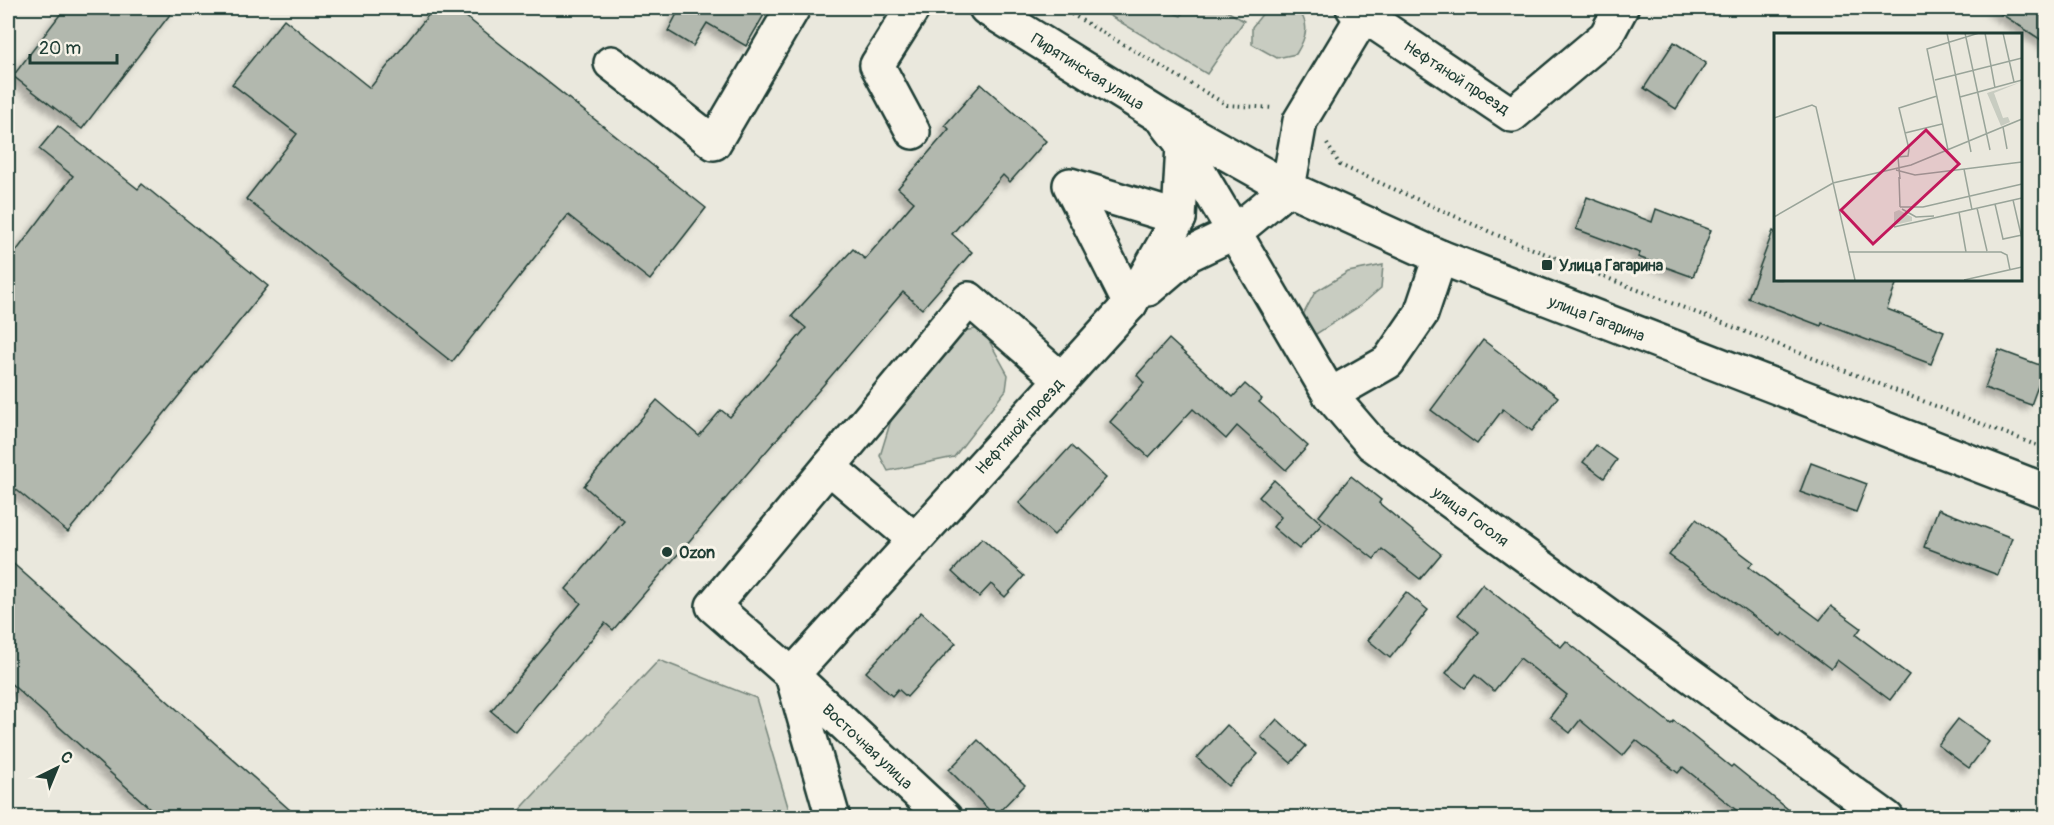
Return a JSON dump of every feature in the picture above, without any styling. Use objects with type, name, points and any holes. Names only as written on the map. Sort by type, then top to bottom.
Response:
[{"type":"street","points":[[611,63],[714,143],[793,8]]},
{"type":"street","points":[[913,8],[877,65],[913,132]]},
{"type":"street","name":"Пирятинская улица","points":[[986,8],[1160,116]]},
{"type":"street","name":"Нефтяной проезд","points":[[1362,10],[1512,116],[1606,36],[1621,8]]},
{"type":"street","points":[[1179,218],[1070,185],[1130,304],[1189,254],[1235,232],[1288,188],[1300,121],[1362,10]]},
{"type":"street","name":"улица Гоголя","points":[[1160,116],[1183,145],[1330,395],[1372,444],[1887,818]]},
{"type":"street","name":"улица Гагарина","points":[[1160,116],[1288,188],[1440,257],[2046,491]]},
{"type":"street","name":"Нефтяной проезд","points":[[792,675],[1130,304],[1179,218],[1183,145]]},
{"type":"street","points":[[1330,395],[1388,362],[1421,315],[1440,257]]},
{"type":"street","points":[[915,540],[830,467],[969,300],[1061,379]]},
{"type":"street","name":"Восточная улица","points":[[830,467],[713,606],[792,675],[945,818]]},
{"type":"street","points":[[792,675],[833,818]]},
{"type":"path","points":[[1061,8],[1227,105],[1275,108],[1318,130],[1341,165],[1497,235],[2046,449]]},
{"type":"shaded area","points":[[1097,8],[1162,8],[1181,16],[1186,8],[1222,8],[1244,21],[1207,74]]},
{"type":"shaded area","points":[[1267,8],[1295,8],[1304,19],[1305,36],[1296,54],[1277,58],[1252,44],[1252,27]]},
{"type":"shaded area","points":[[1383,265],[1381,288],[1360,306],[1313,336],[1303,315],[1315,292],[1348,272]]},
{"type":"shaded area","points":[[982,328],[1008,375],[1006,390],[954,457],[888,471],[880,456],[903,381],[951,333]]},
{"type":"shaded area","points":[[659,660],[756,698],[791,817],[513,817]]},
{"type":"building","points":[[65,8],[175,8],[82,129],[13,76]]},
{"type":"building","points":[[434,8],[455,8],[706,208],[650,280],[568,215],[452,362],[246,199],[297,134],[232,84],[284,19],[370,88]]},
{"type":"building","points":[[680,8],[768,8],[746,46],[707,23],[693,46],[668,31]]},
{"type":"building","points":[[1992,8],[2046,8],[2046,43]]},
{"type":"building","points":[[1674,42],[1706,63],[1676,109],[1644,88]]},
{"type":"building","points":[[981,84],[1046,141],[1010,182],[1003,175],[952,234],[972,252],[922,309],[903,292],[613,630],[605,623],[515,731],[491,711],[581,603],[566,589],[624,521],[584,486],[657,400],[699,436],[721,410],[730,417],[806,328],[792,316],[853,249],[865,259],[914,202],[898,188],[949,129],[945,125]]},
{"type":"building","points":[[58,126],[138,189],[142,184],[268,286],[68,532],[8,483],[8,262],[73,176],[39,149]]},
{"type":"building","points":[[1587,197],[1652,222],[1656,209],[1711,230],[1693,277],[1638,257],[1640,253],[1576,229]]},
{"type":"building","points":[[1773,231],[1774,280],[1898,280],[1887,309],[1944,331],[1931,364],[1748,298]]},
{"type":"building","points":[[1169,339],[1233,397],[1245,384],[1262,399],[1259,402],[1308,446],[1286,470],[1237,426],[1226,439],[1193,409],[1149,457],[1110,422],[1144,383],[1137,375]]},
{"type":"building","points":[[1483,340],[1558,397],[1532,431],[1503,409],[1477,444],[1431,410]]},
{"type":"building","points":[[1999,350],[2045,367],[2031,405],[1985,388]]},
{"type":"building","points":[[1596,445],[1617,460],[1604,478],[1583,462]]},
{"type":"building","points":[[1071,446],[1106,478],[1054,535],[1019,503]]},
{"type":"building","points":[[1811,463],[1867,484],[1856,512],[1800,492]]},
{"type":"building","points":[[1351,476],[1381,500],[1379,503],[1441,554],[1420,579],[1382,549],[1374,559],[1319,516]]},
{"type":"building","points":[[1274,480],[1322,524],[1299,549],[1273,527],[1281,517],[1259,497]]},
{"type":"building","points":[[1938,509],[2012,538],[1998,575],[1924,547]]},
{"type":"building","points":[[1696,519],[1753,562],[1749,567],[1820,620],[1831,606],[1861,628],[1856,635],[1909,675],[1890,700],[1837,660],[1831,669],[1783,633],[1781,636],[1669,555]]},
{"type":"building","points":[[982,538],[1024,576],[1005,597],[991,584],[979,597],[952,572]]},
{"type":"building","points":[[8,559],[299,818],[161,818],[8,681]]},
{"type":"building","points":[[1482,584],[1561,647],[1566,641],[1671,724],[1674,721],[1799,818],[1746,818],[1683,767],[1678,773],[1636,740],[1623,756],[1580,720],[1570,733],[1550,717],[1567,695],[1520,658],[1494,691],[1475,675],[1465,688],[1446,673],[1479,632],[1458,615]]},
{"type":"building","points":[[1406,592],[1428,610],[1390,658],[1368,640]]},
{"type":"building","points":[[921,612],[956,643],[907,697],[898,689],[892,696],[866,672]]},
{"type":"building","points":[[1277,719],[1306,746],[1291,763],[1261,737]]},
{"type":"building","points":[[1958,719],[1989,742],[1969,768],[1938,745]]},
{"type":"building","points":[[1227,725],[1258,754],[1228,786],[1197,758]]},
{"type":"building","points":[[978,740],[1025,785],[995,816],[949,770]]},
{"type":"place","name":"Улица Гагарина","points":[[1547,265]]},
{"type":"place","name":"Ozon","points":[[667,552]]}]
